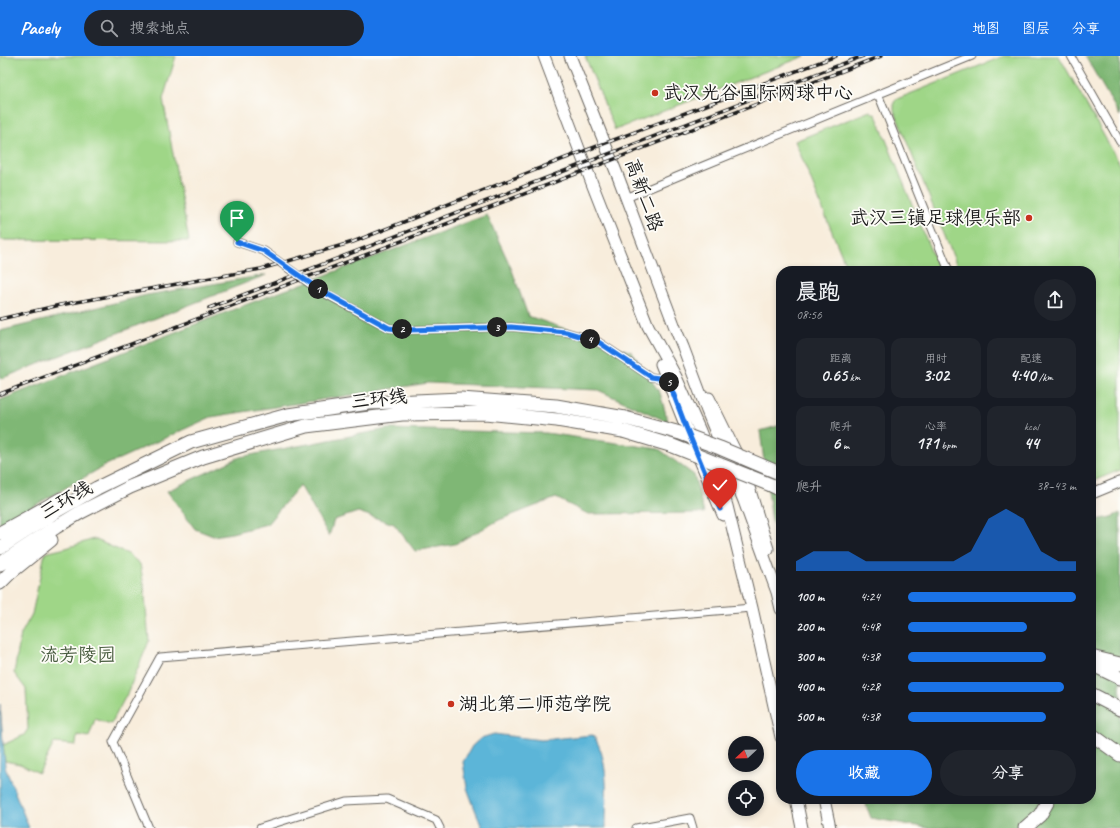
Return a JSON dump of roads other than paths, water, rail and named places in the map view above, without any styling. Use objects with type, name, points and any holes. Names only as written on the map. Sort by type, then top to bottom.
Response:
[{"type":"highway","name":"三环线","points":[[0,548],[58,510],[97,488],[191,442],[288,415],[369,403],[460,399],[556,406],[625,418],[680,433],[776,472]]},
{"type":"highway","name":"三环线","points":[[0,564],[56,527],[105,500],[151,477],[203,457],[306,426],[402,414],[486,413],[557,420],[623,431],[673,446],[776,488]]},
{"type":"highway","points":[[0,583],[40,548],[60,533],[203,457]]},
{"type":"highway","points":[[0,533],[57,500],[94,482],[148,464]]},
{"type":"highway","points":[[1096,658],[1120,664]]},
{"type":"highway","points":[[1096,666],[1120,678]]},
{"type":"highway","points":[[1096,697],[1120,709]]},
{"type":"highway","points":[[1096,738],[1120,755]]},
{"type":"highway","points":[[1025,828],[1040,815],[1046,804]]},
{"type":"main road","points":[[544,56],[686,427],[734,540]]},
{"type":"main road","name":"高新二路","points":[[570,56],[676,330],[684,347],[707,411],[744,501],[776,589]]},
{"type":"main road","points":[[648,326],[676,378],[700,431],[715,470],[726,506],[752,608],[776,714]]},
{"type":"main road","points":[[797,804],[802,828]]},
{"type":"main road","points":[[825,804],[830,828]]},
{"type":"street","points":[[626,198],[972,56]]},
{"type":"street","points":[[1071,56],[1120,142]]},
{"type":"street","points":[[878,94],[947,266]]},
{"type":"street","points":[[237,242],[264,251],[320,290],[389,328],[408,330],[511,327],[566,332],[597,341],[651,377],[667,377]]},
{"type":"street","points":[[1096,492],[1120,482]]},
{"type":"street","points":[[149,828],[113,742],[160,657],[752,608]]},
{"type":"street","points":[[260,828],[346,801],[387,799],[436,820],[440,828]]},
{"type":"street","points":[[636,828],[690,818],[693,828]]},
{"type":"water","points":[[0,704],[5,767],[29,828],[0,828]]},
{"type":"water","points":[[494,734],[541,740],[593,735],[605,767],[606,828],[482,828],[467,788],[463,762],[472,746],[481,738]]},
{"type":"railway","points":[[0,319],[60,305],[261,269],[353,242],[558,161],[836,56]]},
{"type":"railway","points":[[209,308],[863,56]]},
{"type":"railway","points":[[0,394],[881,56]]},
{"type":"place","name":"武汉光谷国际网球中心","points":[[655,93]]},
{"type":"place","name":"武汉三镇足球俱乐部","points":[[1029,218]]},
{"type":"place","name":"湖北第二师范学院","points":[[451,704]]},
{"type":"park label","name":"流芳陵园","points":[[78,655]]}]
